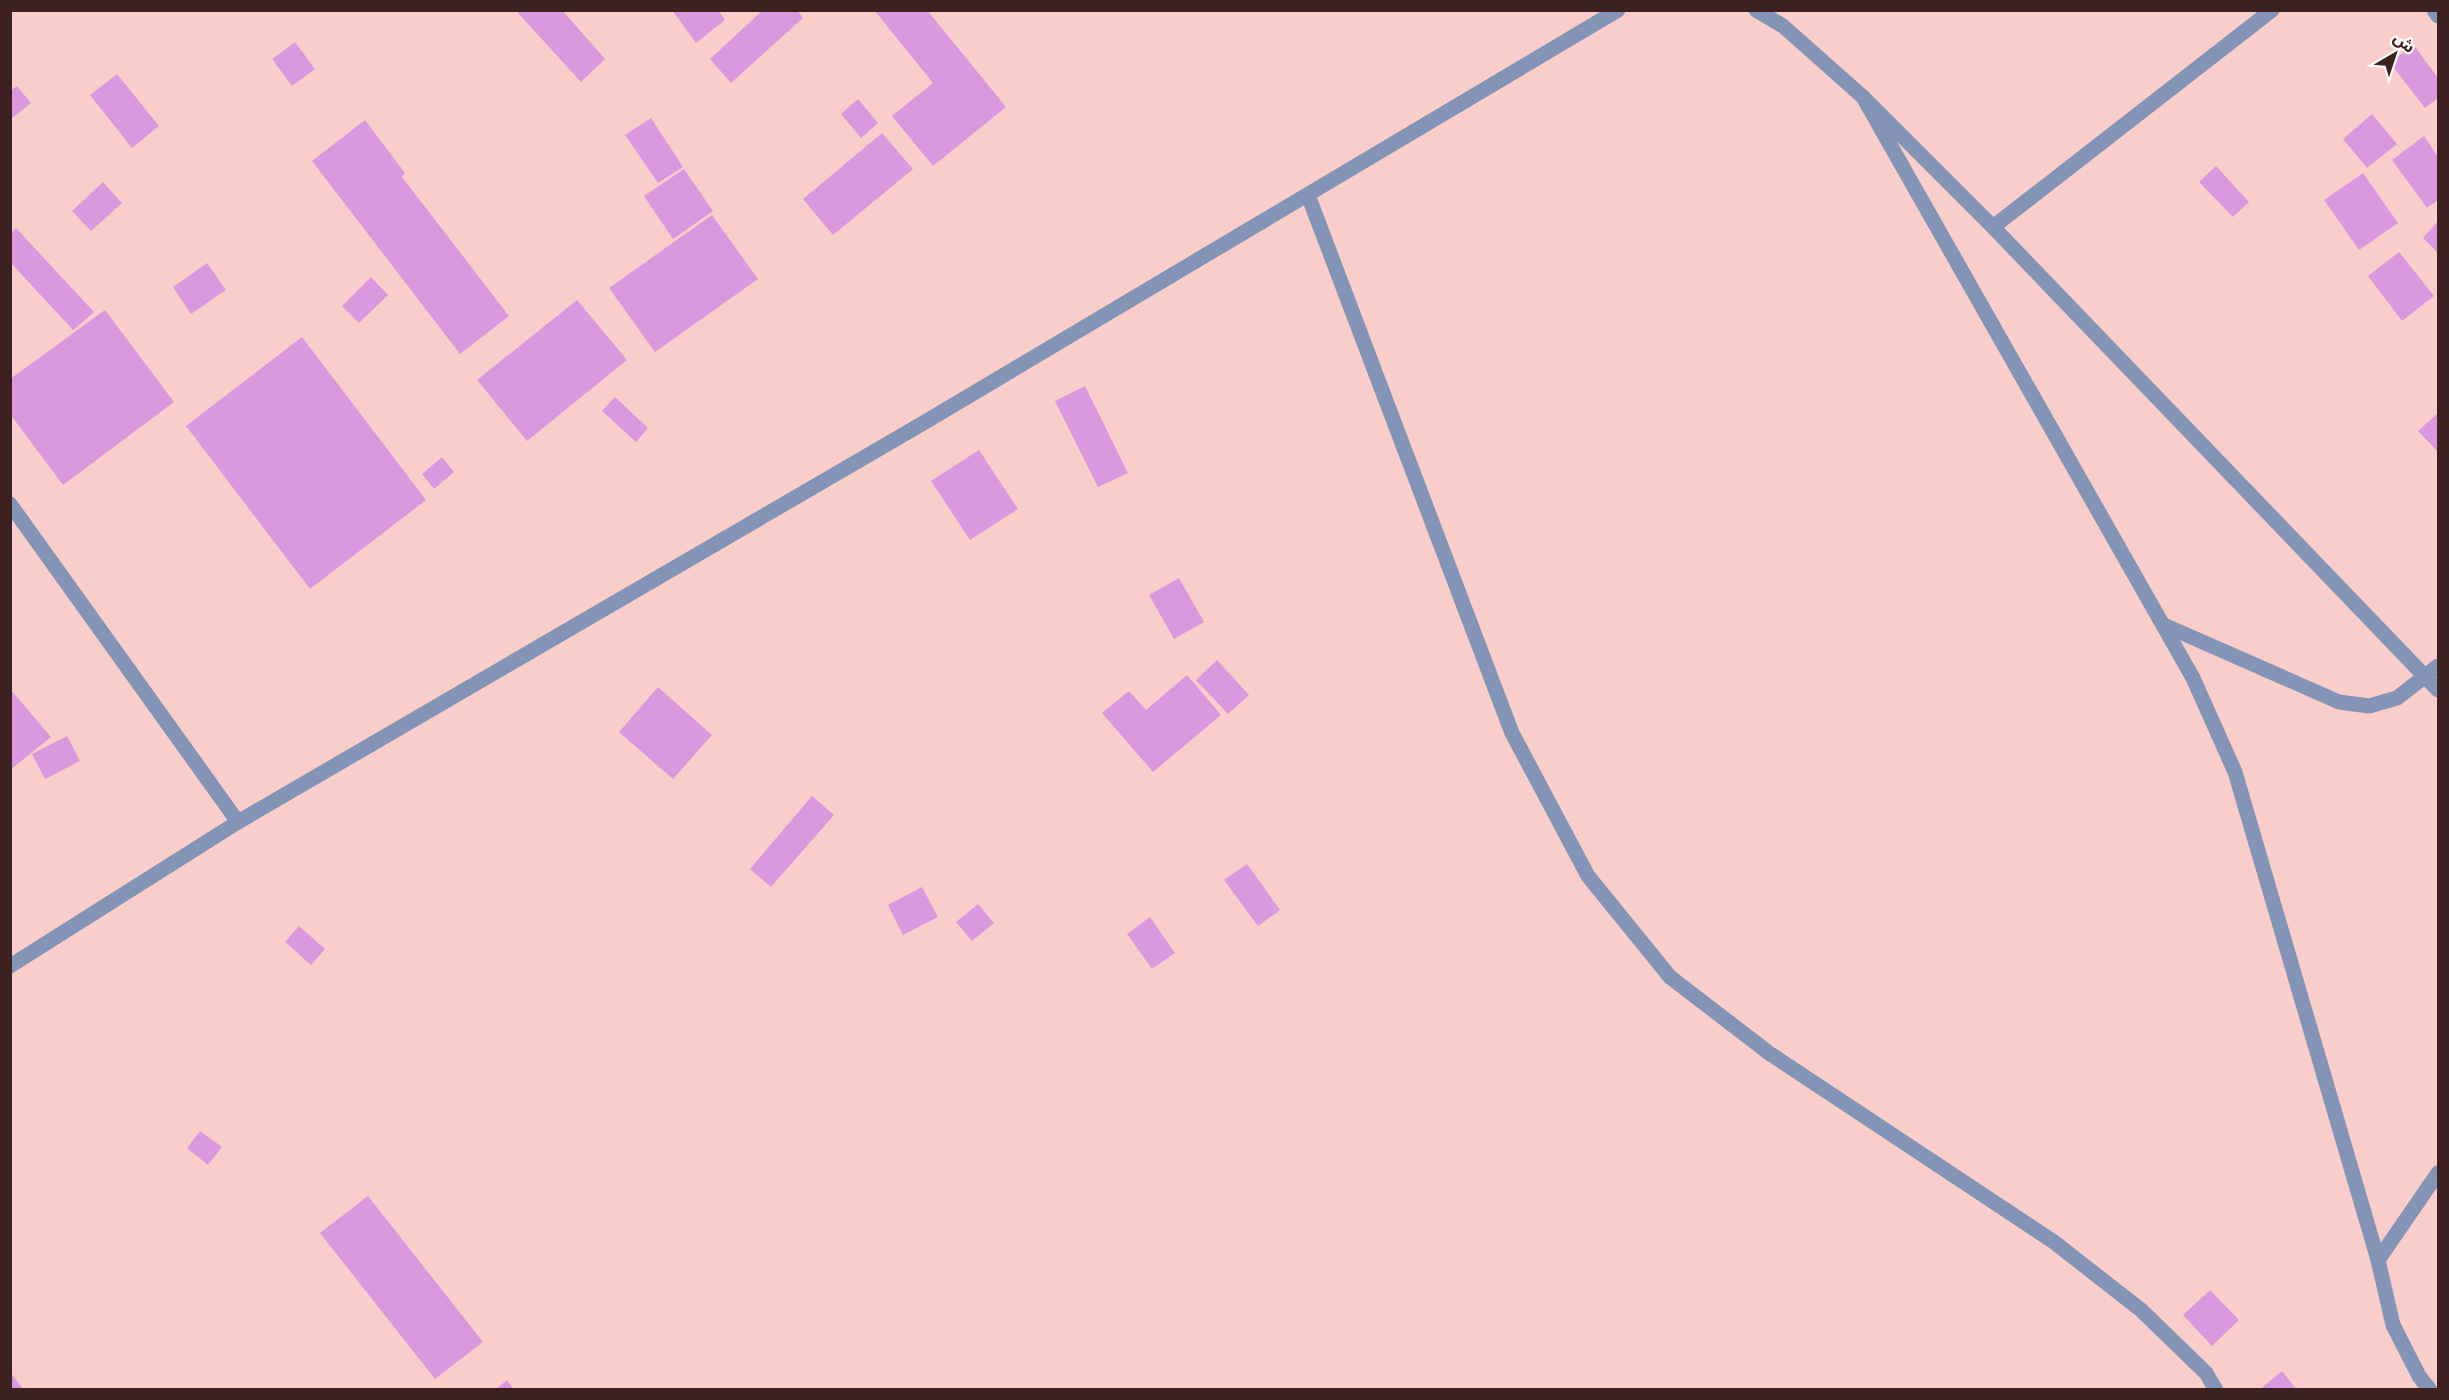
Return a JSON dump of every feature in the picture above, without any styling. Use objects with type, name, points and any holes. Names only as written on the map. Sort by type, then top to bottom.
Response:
[{"type":"street","points":[[10,966],[238,822],[925,422],[1618,10]]},
{"type":"street","points":[[1756,10],[1783,26],[1863,97],[1993,227],[2439,690]]},
{"type":"street","points":[[1993,227],[2272,10]]},
{"type":"street","points":[[2434,10],[2439,16]]},
{"type":"street","points":[[1863,97],[2193,678],[2235,772],[2378,1260],[2393,1325],[2419,1376],[2430,1389]]},
{"type":"street","points":[[1308,195],[1512,733],[1588,876],[1670,977],[1769,1053],[2054,1242],[2140,1310],[2206,1373],[2216,1389]]},
{"type":"street","points":[[10,504],[238,822]]},
{"type":"street","points":[[2163,625],[2339,702],[2368,706],[2397,698],[2439,666]]},
{"type":"street","points":[[2378,1260],[2439,1173]]},
{"type":"building","points":[[521,10],[562,10],[605,59],[581,82],[518,13]]},
{"type":"building","points":[[672,10],[718,10],[725,20],[696,43]]},
{"type":"building","points":[[763,10],[797,10],[803,18],[731,83],[710,59]]},
{"type":"building","points":[[874,10],[927,10],[1006,107],[933,166],[892,116],[933,83]]},
{"type":"building","points":[[295,42],[315,69],[292,86],[272,59]]},
{"type":"building","points":[[2413,44],[2438,78],[2438,98],[2425,108],[2390,63]]},
{"type":"building","points":[[117,74],[159,126],[132,148],[90,95]]},
{"type":"building","points":[[17,86],[31,103],[10,120],[10,91]]},
{"type":"building","points":[[858,99],[878,123],[861,138],[841,114]]},
{"type":"building","points":[[2372,114],[2397,144],[2367,168],[2343,139]]},
{"type":"building","points":[[651,118],[683,167],[658,183],[625,135]]},
{"type":"building","points":[[365,120],[405,173],[402,177],[509,316],[460,354],[312,161]]},
{"type":"building","points":[[882,133],[913,169],[833,235],[803,199]]},
{"type":"building","points":[[2424,136],[2438,157],[2438,200],[2427,208],[2392,160]]},
{"type":"building","points":[[2216,166],[2249,202],[2233,217],[2199,182]]},
{"type":"building","points":[[684,169],[713,211],[673,239],[644,196]]},
{"type":"building","points":[[2363,173],[2398,223],[2359,250],[2324,200]]},
{"type":"building","points":[[103,182],[122,203],[91,231],[72,211]]},
{"type":"building","points":[[712,215],[758,279],[655,352],[609,288]]},
{"type":"building","points":[[2438,221],[2438,253],[2423,238]]},
{"type":"building","points":[[16,228],[94,312],[73,330],[10,262],[10,234]]},
{"type":"building","points":[[2399,252],[2434,296],[2402,321],[2368,276]]},
{"type":"building","points":[[207,263],[226,290],[191,314],[173,287]]},
{"type":"building","points":[[371,277],[388,295],[359,323],[342,306]]},
{"type":"building","points":[[577,300],[627,360],[527,441],[477,380]]},
{"type":"building","points":[[105,310],[174,402],[63,485],[10,414],[10,379]]},
{"type":"building","points":[[302,337],[426,500],[310,589],[186,426]]},
{"type":"building","points":[[1085,386],[1128,473],[1098,487],[1055,401]]},
{"type":"building","points":[[615,397],[648,428],[636,442],[602,411]]},
{"type":"building","points":[[2437,414],[2438,416],[2438,452],[2418,431]]},
{"type":"building","points":[[979,450],[1018,509],[970,540],[931,481]]},
{"type":"building","points":[[442,457],[454,472],[434,489],[422,474]]},
{"type":"building","points":[[1179,578],[1204,622],[1174,639],[1149,595]]},
{"type":"building","points":[[1217,660],[1249,695],[1228,714],[1196,680]]},
{"type":"building","points":[[1187,675],[1221,715],[1153,772],[1102,713],[1129,691],[1146,710]]},
{"type":"building","points":[[658,687],[712,735],[673,779],[619,732]]},
{"type":"building","points":[[10,689],[51,737],[10,770]]},
{"type":"building","points":[[67,736],[80,761],[45,779],[32,754]]},
{"type":"building","points":[[812,796],[834,815],[771,887],[750,869]]},
{"type":"building","points":[[1247,864],[1280,910],[1258,926],[1224,880]]},
{"type":"building","points":[[922,887],[938,917],[903,935],[888,905]]},
{"type":"building","points":[[978,904],[994,923],[972,941],[956,922]]},
{"type":"building","points":[[1150,917],[1175,953],[1152,969],[1127,934]]},
{"type":"building","points":[[299,926],[325,949],[311,965],[285,942]]},
{"type":"building","points":[[200,1131],[222,1147],[208,1165],[187,1148]]},
{"type":"building","points":[[368,1196],[483,1342],[435,1379],[320,1233]]},
{"type":"building","points":[[2210,1290],[2239,1320],[2212,1346],[2183,1315]]},
{"type":"building","points":[[2282,1371],[2297,1390],[2259,1390]]},
{"type":"building","points":[[10,1372],[24,1390],[10,1390]]},
{"type":"building","points":[[507,1380],[514,1390],[495,1390]]}]
